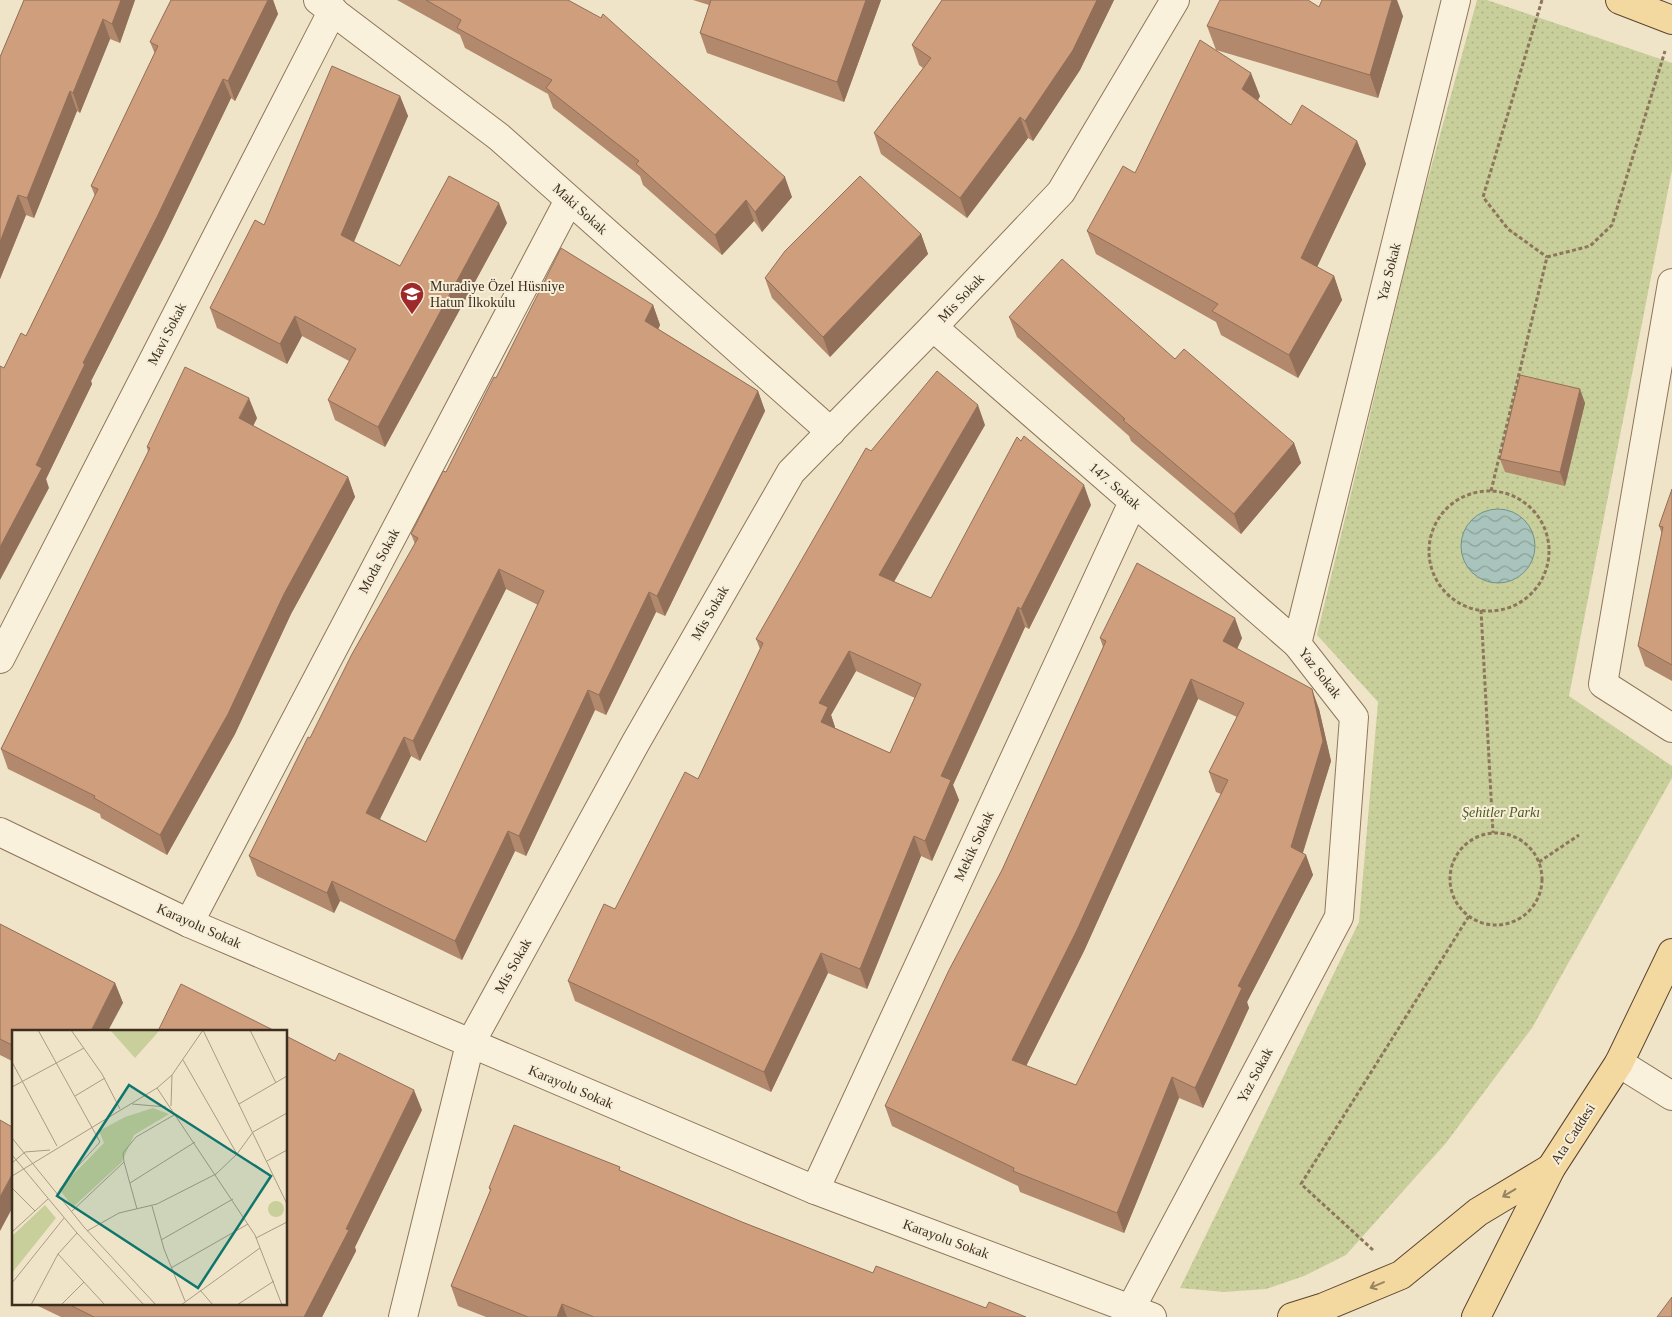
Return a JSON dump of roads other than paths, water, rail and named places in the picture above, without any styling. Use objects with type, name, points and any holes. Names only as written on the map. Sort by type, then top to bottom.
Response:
[{"type":"main road","points":[[1620,0],[1669,33]]},
{"type":"main road","name":"Ata Caddesi","points":[[1476,1317],[1551,1168],[1619,1063],[1672,953]]},
{"type":"main road","points":[[1292,1317],[1324,1307],[1401,1275],[1478,1212],[1551,1168]]},
{"type":"street","name":"Mis Sokak","points":[[403,1317],[470,1044],[636,742],[791,472],[934,327],[1061,192],[1175,0]]},
{"type":"street","name":"Yaz Sokak","points":[[1142,1313],[1338,918],[1354,717],[1297,644],[1456,0]]},
{"type":"street","name":"Maki Sokak","points":[[325,5],[499,137],[830,432]]},
{"type":"street","name":"Mavi Sokak","points":[[0,659],[325,5]]},
{"type":"street","name":"Moda Sokak","points":[[189,922],[569,200]]},
{"type":"street","points":[[1672,284],[1603,684],[1672,728]]},
{"type":"street","name":"147. Sokak","points":[[934,327],[1297,644]]},
{"type":"street","name":"Mekik Sokak","points":[[815,1190],[1133,502]]},
{"type":"street","name":"Karayolu Sokak","points":[[0,832],[189,922],[470,1044],[815,1190],[1142,1313]]},
{"type":"street","points":[[1619,1063],[1672,1096]]},
{"type":"water","points":[[1498,509],[1519,515],[1529,525],[1535,546],[1529,567],[1519,577],[1498,583],[1477,577],[1467,567],[1461,546],[1467,525],[1477,515]]},
{"type":"place","name":"Muradiye Özel Hüsniye Hatun İlkokulu","points":[[412,315]]},
{"type":"park label","name":"Şehitler Parkı","points":[[1501,812]]}]
